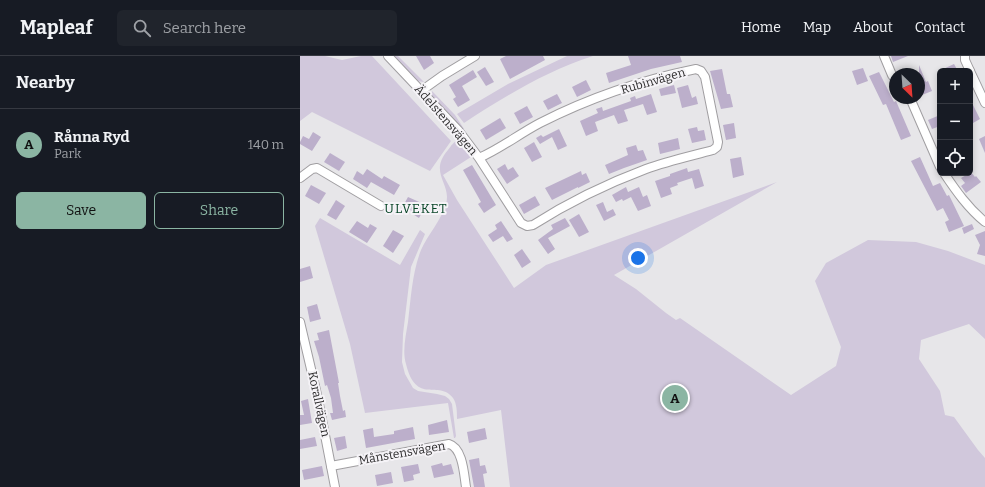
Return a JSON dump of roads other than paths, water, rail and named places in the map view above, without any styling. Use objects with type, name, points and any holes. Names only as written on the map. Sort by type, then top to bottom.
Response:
[{"type":"street","name":"Ädelstensvägen","points":[[388,56],[458,130],[479,158],[521,223],[527,226]]},
{"type":"street","points":[[421,91],[475,56]]},
{"type":"street","points":[[884,56],[889,68]]},
{"type":"street","points":[[965,56],[969,68]]},
{"type":"street","name":"Rubinvägen","points":[[479,158],[540,124],[600,97],[643,82],[673,74],[696,69],[701,71],[705,77],[718,142],[717,147],[714,150],[647,169],[610,183],[572,202],[533,225],[527,226]]},
{"type":"street","points":[[973,77],[985,103]]},
{"type":"street","points":[[913,104],[937,160]]},
{"type":"street","points":[[300,178],[312,169],[317,168],[382,206]]},
{"type":"street","points":[[946,176],[971,209],[985,222]]},
{"type":"street","name":"Korallvägen","points":[[300,322],[318,399],[335,487]]},
{"type":"street","name":"Månstensvägen","points":[[331,466],[449,444],[453,445],[459,451],[466,487]]},
{"type":"place","name":"Rånna Ryd","points":[[675,398]]},
{"type":"district","name":"ULVEKET","points":[[416,208]]}]
